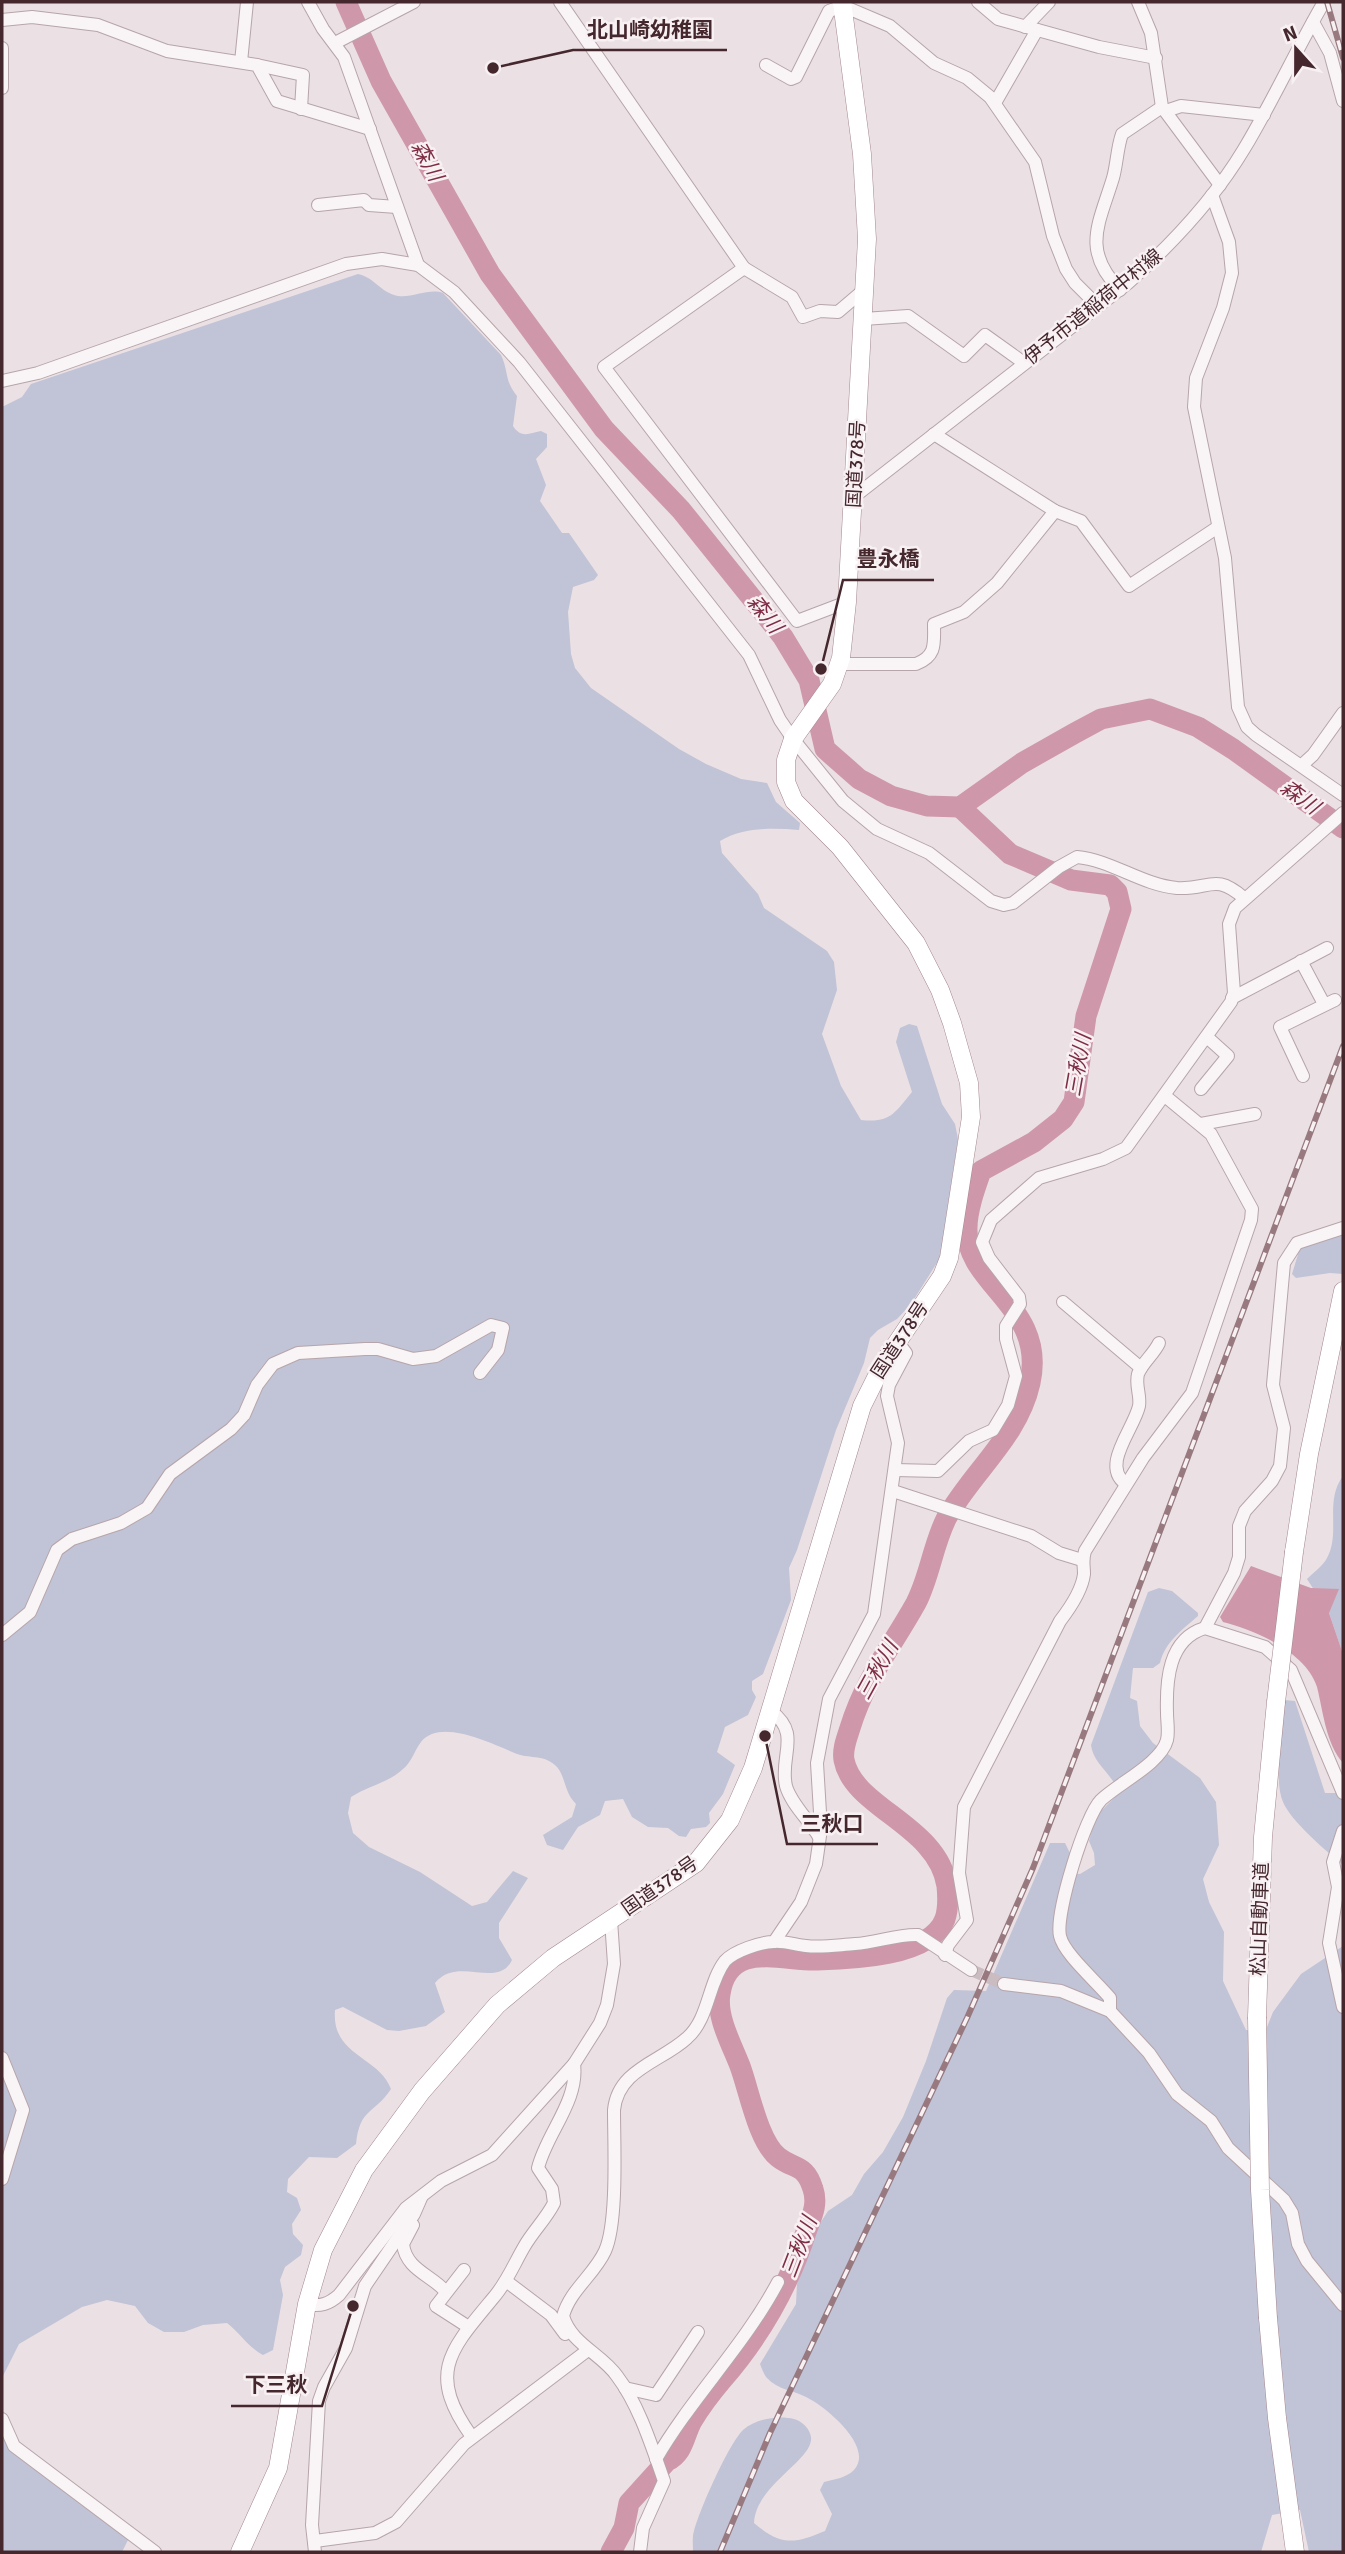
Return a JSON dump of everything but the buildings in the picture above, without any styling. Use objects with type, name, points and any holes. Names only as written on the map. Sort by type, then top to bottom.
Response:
[{"type":"highway","name":"国道378号","points":[[240,2552],[278,2468],[307,2304],[332,2229],[364,2170],[393,2127],[497,2005],[553,1958],[686,1871],[715,1842],[743,1796],[862,1406],[897,1341],[942,1276],[949,1258],[969,1136],[970,1083],[940,990],[926,958],[897,916],[789,793],[784,770],[798,732],[832,684],[838,664],[847,602],[855,496],[867,239],[862,154],[842,4]]},
{"type":"highway","name":"松山自動車道","points":[[1295,2552],[1277,2418],[1259,2176],[1257,2017],[1263,1837],[1294,1552],[1309,1454],[1343,1291]]},
{"type":"street","points":[[241,62],[247,2]]},
{"type":"street","points":[[308,2],[323,29],[344,57],[418,265]]},
{"type":"street","points":[[335,43],[414,2]]},
{"type":"street","points":[[560,2],[744,268],[792,297],[803,317],[820,311],[838,312],[864,289]]},
{"type":"street","points":[[978,2],[998,19],[1099,47],[1156,58]]},
{"type":"street","points":[[995,103],[1031,28],[1049,2]]},
{"type":"street","points":[[1138,2],[1151,33],[1164,109],[1216,190],[1229,242],[1232,273],[1193,392],[1228,579],[1236,694],[1241,718],[1256,734],[1343,795]]},
{"type":"street","points":[[766,65],[791,79],[796,77],[828,11],[842,4],[890,26],[934,63],[975,83],[995,103],[1035,162],[1053,236],[1066,269],[1075,284],[1098,306]]},
{"type":"street","points":[[1317,9],[1343,101]]},
{"type":"street","name":"伊予市道稲荷中村線","points":[[855,496],[1120,290],[1168,245],[1216,190],[1264,115],[1317,9]]},
{"type":"street","points":[[2,20],[32,17],[88,24],[167,51],[303,75],[301,108]]},
{"type":"street","points":[[2,48],[2,88]]},
{"type":"street","points":[[257,65],[277,101],[370,129]]},
{"type":"street","points":[[1120,290],[1108,277],[1098,257],[1095,233],[1114,176],[1122,134],[1164,109],[1181,106],[1264,115]]},
{"type":"street","points":[[318,205],[365,200],[369,205],[397,207]]},
{"type":"street","points":[[2,382],[38,373],[346,264],[382,259],[418,265],[454,292],[519,362],[749,655],[780,720],[798,732],[843,801],[877,829],[929,853],[996,903],[1013,903],[1059,867],[1077,857],[1178,888],[1221,883],[1229,885],[1244,898]]},
{"type":"street","points":[[744,268],[604,367],[797,621],[847,602]]},
{"type":"street","points":[[863,319],[908,316],[964,356],[985,335],[1024,363]]},
{"type":"street","points":[[934,434],[1055,511],[1085,525],[1129,586],[1218,527]]},
{"type":"street","points":[[838,664],[916,664],[926,660],[934,649],[934,624],[964,611],[997,583],[1055,511]]},
{"type":"street","points":[[1302,765],[1313,755],[1343,713]]},
{"type":"street","points":[[1232,998],[1229,924],[1235,908],[1343,813]]},
{"type":"street","points":[[895,1470],[938,1471],[969,1441],[993,1430],[1008,1405],[1016,1376],[1006,1339],[1006,1326],[1020,1304],[1020,1297],[989,1258],[982,1242],[991,1220],[1039,1178],[1103,1159],[1126,1148],[1183,1067],[1208,1038],[1232,998],[1327,948]]},
{"type":"street","points":[[1301,961],[1329,1002],[1280,1027],[1303,1076]]},
{"type":"street","points":[[1200,1089],[1228,1056],[1208,1038]]},
{"type":"street","points":[[945,1955],[948,1945],[967,1920],[959,1873],[964,1807],[1060,1621],[1070,1608],[1084,1575],[1082,1560],[1126,1484],[1192,1393],[1251,1220],[1252,1209],[1211,1134],[1165,1096]]},
{"type":"street","points":[[1201,1124],[1255,1114]]},
{"type":"street","points":[[1110,2011],[1110,1998],[1072,1957],[1060,1936],[1074,1863],[1092,1811],[1116,1788],[1159,1755],[1168,1739],[1169,1672],[1183,1639],[1205,1628],[1234,1573],[1240,1525],[1245,1511],[1272,1481],[1280,1466],[1284,1428],[1273,1385],[1284,1263],[1297,1243],[1343,1227]]},
{"type":"street","points":[[1063,1303],[1141,1368]]},
{"type":"street","points":[[2,1635],[30,1612],[57,1550],[72,1539],[121,1524],[147,1508],[152,1496],[170,1474],[231,1429],[244,1415],[257,1385],[273,1364],[298,1353],[365,1349],[378,1349],[413,1359],[436,1356],[491,1325],[498,1325],[503,1328],[503,1341],[481,1373]]},
{"type":"street","points":[[774,1942],[809,1884],[816,1864],[820,1838],[816,1784],[829,1699],[874,1614],[895,1470],[896,1429],[887,1396],[889,1385],[906,1353],[897,1341]]},
{"type":"street","points":[[1126,1484],[1116,1476],[1115,1467],[1139,1403],[1137,1377],[1159,1343]]},
{"type":"street","points":[[893,1491],[962,1511],[1031,1536],[1059,1553],[1082,1560]]},
{"type":"street","points":[[1205,1628],[1265,1647],[1291,1670],[1343,1793]]},
{"type":"street","points":[[771,1711],[782,1719],[788,1734],[785,1770],[789,1793],[820,1838]]},
{"type":"street","points":[[1343,1831],[1333,1862],[1338,1887],[1329,1944],[1343,2007]]},
{"type":"street","points":[[307,2304],[324,2304],[340,2295],[397,2218],[423,2194],[461,2169],[492,2155],[574,2064],[600,2023],[607,2005],[614,1964],[611,1920]]},
{"type":"street","points":[[640,2552],[643,2528],[664,2481],[625,2388],[615,2373],[576,2337],[564,2315],[570,2298],[599,2261],[608,2239],[616,2095],[629,2076],[689,2037],[727,1958],[774,1942],[809,1947],[863,1944],[918,1935],[971,1970]]},
{"type":"street","points":[[1004,1984],[1061,1991],[1110,2011],[1149,2053],[1177,2094],[1211,2121],[1228,2148],[1284,2200],[1292,2213],[1298,2244],[1307,2261],[1343,2305]]},
{"type":"street","points":[[2,2058],[23,2110],[2,2179]]},
{"type":"street","points":[[472,2437],[455,2413],[447,2389],[448,2367],[467,2326],[506,2281],[524,2246],[554,2203],[552,2189],[539,2174],[538,2168],[560,2120],[576,2074],[574,2064]]},
{"type":"street","points":[[423,2194],[404,2250],[422,2276],[446,2292]]},
{"type":"street","points":[[414,2214],[365,2286],[346,2348],[319,2401],[312,2525],[315,2547],[386,2529],[396,2522],[447,2460],[472,2437],[589,2350]]},
{"type":"street","points":[[464,2270],[436,2306],[467,2326]]},
{"type":"street","points":[[506,2281],[551,2315],[566,2336],[576,2337]]},
{"type":"street","points":[[657,2461],[678,2422],[734,2350],[778,2283]]},
{"type":"street","points":[[625,2388],[656,2395],[698,2332]]},
{"type":"street","points":[[2,2419],[14,2445],[155,2552]]},
{"type":"shaded area","points":[[358,274],[398,296],[443,293],[501,355],[510,385],[517,396],[513,426],[522,434],[541,431],[547,434],[547,447],[536,459],[546,485],[540,501],[562,533],[569,533],[598,575],[594,580],[573,587],[568,612],[571,654],[575,668],[591,688],[679,749],[706,764],[741,779],[767,783],[776,802],[800,823],[799,830],[758,830],[729,836],[720,841],[722,853],[758,894],[764,908],[827,951],[834,962],[837,990],[822,1034],[841,1086],[861,1120],[879,1120],[891,1115],[912,1092],[896,1042],[900,1028],[909,1024],[917,1026],[942,1104],[955,1124],[958,1139],[940,1258],[911,1304],[897,1319],[870,1338],[864,1363],[836,1430],[789,1568],[791,1600],[763,1674],[752,1681],[752,1690],[756,1697],[748,1715],[725,1727],[717,1752],[735,1765],[723,1794],[709,1813],[710,1823],[706,1827],[691,1829],[686,1837],[679,1836],[668,1828],[648,1827],[632,1817],[623,1799],[605,1801],[600,1815],[578,1827],[563,1850],[547,1845],[543,1835],[572,1817],[576,1804],[569,1795],[557,1767],[543,1758],[517,1754],[454,1732],[430,1735],[421,1742],[409,1763],[397,1774],[351,1797],[348,1813],[353,1833],[369,1847],[420,1872],[472,1906],[487,1902],[513,1871],[528,1878],[499,1923],[499,1938],[512,1960],[506,1968],[497,1972],[466,1971],[444,1975],[435,1983],[445,2012],[426,2026],[399,2031],[387,2030],[343,2007],[335,2010],[340,2037],[348,2047],[377,2069],[391,2089],[364,2117],[356,2144],[337,2158],[309,2157],[288,2179],[287,2192],[297,2198],[301,2210],[292,2224],[293,2234],[303,2245],[301,2255],[285,2267],[280,2280],[283,2295],[273,2350],[263,2355],[227,2323],[203,2325],[184,2332],[164,2332],[148,2323],[135,2306],[107,2300],[82,2307],[19,2344],[2,2378],[2,407],[22,397],[31,384]]},
{"type":"shaded area","points":[[1343,1232],[1343,1274],[1296,1278],[1292,1274],[1300,1248]]},
{"type":"shaded area","points":[[1343,1476],[1343,1654],[1329,1613],[1307,1579],[1323,1564],[1331,1548],[1334,1496]]},
{"type":"shaded area","points":[[1251,1566],[1311,1588],[1339,1589],[1329,1613],[1343,1654],[1343,1763],[1329,1737],[1317,1687],[1302,1663],[1278,1644],[1223,1622],[1220,1617]]},
{"type":"shaded area","points":[[1159,1588],[1172,1591],[1198,1613],[1198,1616],[1170,1643],[1160,1663],[1153,1668],[1133,1668],[1130,1698],[1137,1701],[1140,1726],[1153,1743],[1200,1778],[1216,1802],[1219,1845],[1203,1879],[1209,1902],[1224,1932],[1223,1981],[1246,2030],[1265,2032],[1273,2012],[1301,1974],[1343,1946],[1343,2552],[1309,2552],[1300,2510],[1272,2515],[1261,2552],[693,2552],[697,2521],[715,2478],[737,2438],[754,2423],[781,2417],[797,2420],[803,2423],[811,2437],[804,2455],[764,2496],[757,2509],[754,2523],[780,2539],[796,2540],[825,2531],[832,2514],[820,2490],[824,2482],[851,2473],[859,2461],[853,2439],[835,2418],[806,2397],[771,2382],[760,2364],[796,2304],[797,2284],[817,2228],[828,2211],[852,2195],[864,2174],[883,2152],[903,2117],[926,2061],[947,1998],[954,1990],[986,1991],[1050,1843],[1065,1843],[1070,1853],[1066,1873],[1080,1874],[1095,1865],[1089,1841],[1096,1816],[1119,1793],[1095,1758],[1091,1745],[1148,1592]]},
{"type":"shaded area","points":[[1285,1700],[1295,1701],[1325,1793],[1343,1793],[1343,1870],[1342,1864],[1301,1827],[1283,1802],[1279,1767]]},
{"type":"shaded area","points":[[2,2432],[123,2526],[128,2540],[122,2552],[2,2552]]},
{"type":"waterway","name":"森川","points":[[346,2],[381,81],[490,274],[604,429],[681,510],[783,637],[809,680],[825,749],[859,779],[891,796],[927,806],[960,807],[1022,763],[1101,719],[1150,709],[1198,727],[1343,828]]},
{"type":"waterway","name":"三秋川","points":[[611,2552],[624,2528],[629,2503],[677,2453],[699,2410],[736,2363],[772,2309],[792,2270],[814,2210],[815,2200],[810,2181],[803,2171],[778,2157],[760,2128],[722,2021],[719,2003],[725,1977],[733,1966],[758,1957],[849,1959],[907,1948],[937,1932],[946,1915],[947,1886],[940,1865],[928,1847],[913,1832],[878,1805],[851,1777],[844,1760],[844,1748],[864,1693],[921,1593],[947,1517],[1005,1437],[1024,1402],[1030,1383],[1032,1357],[1027,1334],[1017,1315],[978,1265],[970,1248],[968,1214],[981,1171],[1034,1142],[1063,1119],[1074,1102],[1086,1016],[1121,909],[1117,892],[1110,885],[1071,880],[1010,854],[960,807]]},
{"type":"tunnel","points":[[971,1970],[1004,1984]]},
{"type":"railway","points":[[1327,2],[1343,58]]},
{"type":"railway","points":[[720,2552],[770,2433],[967,2018],[1033,1868],[1343,1046]]},
{"type":"place","name":"北山崎幼稚園","points":[[493,68]]},
{"type":"place","name":"豊永橋","points":[[821,669]]},
{"type":"place","name":"三秋口","points":[[765,1736]]},
{"type":"place","name":"下三秋","points":[[353,2306]]}]
